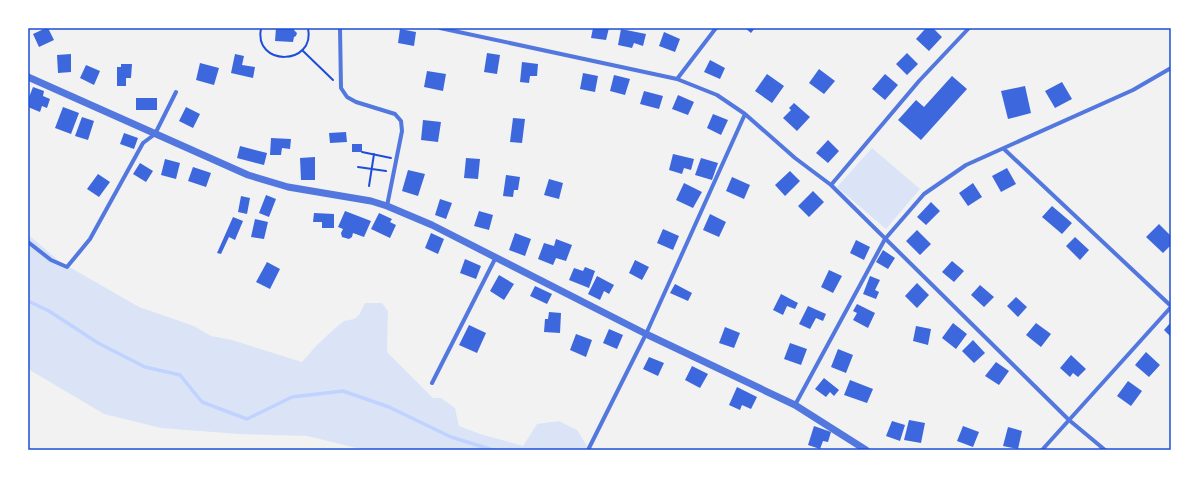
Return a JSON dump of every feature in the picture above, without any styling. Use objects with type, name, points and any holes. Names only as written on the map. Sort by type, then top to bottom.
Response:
[{"type":"street","points":[[340,28],[341,88],[347,97],[356,102],[395,114],[401,121],[402,131],[387,206]]},
{"type":"street","points":[[440,28],[677,79],[717,95],[745,114],[795,158],[831,185],[1069,420],[1105,450]]},
{"type":"street","points":[[677,79],[716,28]]},
{"type":"street","points":[[831,185],[919,80],[969,28]]},
{"type":"street","points":[[795,405],[885,239],[924,194],[966,165],[1133,90],[1171,68]]},
{"type":"street","points":[[28,77],[248,176],[288,187],[371,201],[387,206],[432,225],[646,334],[795,405],[866,450]]},
{"type":"street","points":[[28,242],[51,260],[67,267],[90,239],[144,143],[155,134],[176,92]]},
{"type":"street","points":[[588,450],[646,334],[745,114]]},
{"type":"street","points":[[1004,149],[1171,306],[1042,450]]},
{"type":"street","points":[[432,383],[496,257]]},
{"type":"path","points":[[261,28],[260,33],[262,42],[268,52],[279,57],[288,58],[296,55],[302,50],[308,38],[308,28]]},
{"type":"path","points":[[302,50],[341,88]]},
{"type":"path","points":[[362,152],[392,158]]},
{"type":"path","points":[[369,186],[374,154]]},
{"type":"path","points":[[358,167],[386,171]]},
{"type":"shaded area","points":[[872,148],[920,189],[886,229],[837,187]]},
{"type":"shaded area","points":[[28,235],[59,261],[139,307],[194,326],[211,336],[232,340],[302,362],[334,329],[344,321],[354,319],[359,315],[365,303],[382,303],[388,311],[387,352],[433,398],[441,398],[455,408],[459,426],[480,434],[523,446],[537,424],[559,421],[577,430],[587,446],[585,450],[365,450],[307,436],[238,434],[161,428],[104,414],[28,369]]},
{"type":"building","points":[[48,28],[54,40],[39,47],[33,34]]},
{"type":"building","points":[[276,28],[294,28],[297,33],[293,42],[275,41]]},
{"type":"building","points":[[593,28],[609,28],[606,40],[591,38]]},
{"type":"building","points":[[745,28],[755,28],[751,33]]},
{"type":"building","points":[[926,28],[933,28],[942,37],[929,51],[916,39]]},
{"type":"building","points":[[400,29],[416,32],[414,46],[398,43]]},
{"type":"building","points":[[621,29],[646,34],[643,46],[634,43],[632,48],[618,45]]},
{"type":"building","points":[[664,32],[680,39],[675,52],[659,46]]},
{"type":"building","points":[[487,53],[500,55],[497,74],[484,72]]},
{"type":"building","points":[[907,53],[918,64],[907,75],[896,64]]},
{"type":"building","points":[[71,54],[71,72],[58,73],[57,55]]},
{"type":"building","points":[[235,54],[244,56],[242,65],[255,67],[253,78],[231,73]]},
{"type":"building","points":[[710,60],[725,68],[720,79],[704,72]]},
{"type":"building","points":[[522,62],[538,64],[537,76],[530,76],[529,83],[520,82]]},
{"type":"building","points":[[200,63],[219,68],[214,85],[196,80]]},
{"type":"building","points":[[121,64],[132,64],[131,78],[126,78],[126,86],[117,86],[117,67],[121,67]]},
{"type":"building","points":[[86,65],[100,71],[94,85],[80,78]]},
{"type":"building","points":[[819,69],[835,81],[824,94],[809,83]]},
{"type":"building","points":[[427,71],[446,74],[443,91],[424,87]]},
{"type":"building","points":[[583,73],[598,76],[595,92],[580,89]]},
{"type":"building","points":[[767,74],[784,86],[772,103],[755,91]]},
{"type":"building","points":[[885,74],[898,85],[885,100],[872,89]]},
{"type":"building","points":[[614,75],[630,79],[625,95],[610,91]]},
{"type":"building","points":[[952,76],[967,89],[921,140],[898,120],[916,100],[924,107]]},
{"type":"building","points":[[1062,82],[1072,99],[1055,108],[1045,91]]},
{"type":"building","points":[[1025,86],[1031,113],[1008,119],[1001,91]]},
{"type":"building","points":[[33,87],[44,91],[43,96],[50,99],[47,108],[42,106],[40,112],[28,107],[28,100]]},
{"type":"building","points":[[644,91],[663,96],[659,109],[640,104]]},
{"type":"building","points":[[678,95],[694,102],[688,115],[672,109]]},
{"type":"building","points":[[136,98],[157,98],[157,110],[136,110]]},
{"type":"building","points":[[794,103],[810,117],[797,131],[783,118],[791,110],[789,108]]},
{"type":"building","points":[[63,107],[79,113],[71,134],[55,128]]},
{"type":"building","points":[[186,107],[200,114],[193,128],[179,121]]},
{"type":"building","points":[[713,114],[728,120],[721,135],[707,128]]},
{"type":"building","points":[[82,117],[94,121],[88,140],[75,136]]},
{"type":"building","points":[[513,118],[525,119],[522,143],[510,142]]},
{"type":"building","points":[[423,120],[441,122],[438,142],[421,140]]},
{"type":"building","points":[[346,132],[347,142],[330,143],[329,133]]},
{"type":"building","points":[[124,133],[138,138],[134,149],[120,144]]},
{"type":"building","points":[[271,138],[291,139],[290,149],[282,148],[281,155],[270,155]]},
{"type":"building","points":[[828,140],[839,151],[828,163],[816,153]]},
{"type":"building","points":[[352,144],[362,144],[362,152],[352,152]]},
{"type":"building","points":[[240,146],[267,153],[264,165],[237,158]]},
{"type":"building","points":[[673,154],[694,159],[691,170],[684,168],[682,174],[669,170]]},
{"type":"building","points":[[315,157],[315,180],[301,180],[300,158]]},
{"type":"building","points":[[466,158],[480,159],[478,179],[464,178]]},
{"type":"building","points":[[701,158],[718,163],[712,180],[695,175]]},
{"type":"building","points":[[165,159],[180,163],[176,179],[161,175]]},
{"type":"building","points":[[140,163],[153,171],[146,182],[133,174]]},
{"type":"building","points":[[193,167],[211,173],[206,187],[188,181]]},
{"type":"building","points":[[1007,168],[1016,184],[1001,192],[992,176]]},
{"type":"building","points":[[408,170],[425,174],[418,196],[402,191]]},
{"type":"building","points":[[790,171],[800,181],[785,196],[775,185]]},
{"type":"building","points":[[98,174],[110,182],[99,197],[87,189]]},
{"type":"building","points":[[506,175],[520,177],[518,190],[514,190],[513,197],[503,196]]},
{"type":"building","points":[[732,177],[750,185],[744,199],[726,191]]},
{"type":"building","points":[[549,179],[563,183],[559,199],[544,195]]},
{"type":"building","points":[[684,183],[702,192],[693,208],[676,200]]},
{"type":"building","points":[[973,183],[982,197],[968,206],[959,193]]},
{"type":"building","points":[[813,191],[824,202],[809,217],[798,206]]},
{"type":"building","points":[[266,195],[276,199],[269,217],[259,213]]},
{"type":"building","points":[[241,196],[250,198],[247,214],[238,212]]},
{"type":"building","points":[[440,199],[452,203],[446,219],[435,215]]},
{"type":"building","points":[[931,202],[940,211],[926,225],[917,217]]},
{"type":"building","points":[[1052,206],[1072,223],[1062,234],[1042,217]]},
{"type":"building","points":[[345,211],[371,221],[364,237],[353,233],[352,237],[349,239],[342,237],[341,233],[343,229],[338,227]]},
{"type":"building","points":[[479,211],[493,215],[489,230],[474,226]]},
{"type":"building","points":[[314,213],[334,214],[334,228],[322,228],[322,222],[313,222]]},
{"type":"building","points":[[379,213],[392,219],[390,222],[396,225],[390,238],[371,229]]},
{"type":"building","points":[[710,214],[726,222],[719,237],[703,230]]},
{"type":"building","points":[[233,217],[243,221],[235,240],[229,237],[221,254],[217,253]]},
{"type":"building","points":[[255,219],[268,222],[264,239],[251,237]]},
{"type":"building","points":[[1159,224],[1171,236],[1171,245],[1163,253],[1146,237]]},
{"type":"building","points":[[663,229],[679,236],[673,250],[657,243]]},
{"type":"building","points":[[917,230],[931,244],[920,255],[906,241]]},
{"type":"building","points":[[431,233],[444,239],[438,254],[425,248]]},
{"type":"building","points":[[515,233],[531,239],[525,256],[509,250]]},
{"type":"building","points":[[1075,237],[1089,250],[1080,260],[1066,246]]},
{"type":"building","points":[[556,239],[572,245],[566,261],[556,258],[553,265],[538,259],[544,243],[554,246]]},
{"type":"building","points":[[856,240],[870,247],[864,260],[850,253]]},
{"type":"building","points":[[883,250],[895,258],[888,269],[876,262]]},
{"type":"building","points":[[465,259],[481,266],[476,279],[460,273]]},
{"type":"building","points":[[635,260],[649,267],[642,280],[629,273]]},
{"type":"building","points":[[952,261],[964,271],[954,282],[942,272]]},
{"type":"building","points":[[267,262],[280,269],[270,289],[256,282]]},
{"type":"building","points":[[585,267],[595,271],[589,288],[569,280],[574,268],[583,271]]},
{"type":"building","points":[[829,270],[842,276],[833,293],[821,287]]},
{"type":"building","points":[[499,275],[514,284],[504,300],[490,291]]},
{"type":"building","points":[[597,276],[614,285],[609,294],[604,291],[600,300],[588,294]]},
{"type":"building","points":[[870,276],[880,280],[875,290],[879,292],[876,299],[863,294]]},
{"type":"building","points":[[917,283],[929,295],[917,308],[905,296]]},
{"type":"building","points":[[675,284],[692,293],[688,301],[670,293]]},
{"type":"building","points":[[980,285],[994,297],[984,307],[971,295]]},
{"type":"building","points":[[535,286],[552,294],[547,304],[530,296]]},
{"type":"building","points":[[781,294],[798,303],[795,309],[787,306],[783,315],[773,310]]},
{"type":"building","points":[[1016,297],[1027,307],[1018,317],[1007,306]]},
{"type":"building","points":[[857,304],[875,313],[868,328],[853,320],[857,313],[853,311]]},
{"type":"building","points":[[808,306],[826,314],[823,321],[816,318],[810,329],[799,324]]},
{"type":"building","points":[[549,312],[561,313],[560,333],[544,332],[545,319],[548,319]]},
{"type":"building","points":[[1171,322],[1171,337],[1164,330]]},
{"type":"building","points":[[953,323],[967,334],[956,349],[942,338]]},
{"type":"building","points":[[1036,323],[1051,334],[1041,347],[1026,335]]},
{"type":"building","points":[[469,325],[486,333],[477,353],[459,345]]},
{"type":"building","points":[[916,326],[931,329],[928,345],[913,341]]},
{"type":"building","points":[[725,327],[740,333],[734,348],[719,343]]},
{"type":"building","points":[[609,329],[623,335],[617,349],[603,343]]},
{"type":"building","points":[[576,334],[592,340],[586,357],[570,350]]},
{"type":"building","points":[[973,340],[985,353],[974,363],[962,351]]},
{"type":"building","points":[[790,343],[807,349],[801,365],[784,359]]},
{"type":"building","points":[[838,349],[853,355],[846,373],[831,367]]},
{"type":"building","points":[[1146,352],[1160,365],[1149,377],[1135,365]]},
{"type":"building","points":[[1071,355],[1086,369],[1078,377],[1073,373],[1070,377],[1060,368]]},
{"type":"building","points":[[649,357],[664,363],[658,376],[643,369]]},
{"type":"building","points":[[996,362],[1009,371],[999,385],[985,376]]},
{"type":"building","points":[[692,366],[708,374],[700,388],[685,380]]},
{"type":"building","points":[[824,378],[839,390],[834,396],[830,392],[826,397],[815,389]]},
{"type":"building","points":[[850,380],[873,389],[867,403],[844,395]]},
{"type":"building","points":[[1128,381],[1142,391],[1131,406],[1117,396]]},
{"type":"building","points":[[737,387],[757,397],[751,409],[742,405],[740,410],[729,405]]},
{"type":"building","points":[[909,420],[925,423],[921,443],[904,440]]},
{"type":"building","points":[[892,421],[905,425],[900,441],[886,436]]},
{"type":"building","points":[[814,426],[831,432],[828,442],[823,441],[820,449],[808,445]]},
{"type":"building","points":[[963,426],[979,432],[973,447],[957,441]]},
{"type":"building","points":[[1008,427],[1022,431],[1018,449],[1003,446]]},
{"type":"waterway","points":[[28,301],[49,311],[98,343],[145,367],[180,375],[202,402],[247,419],[292,397],[343,391],[389,407],[451,437],[493,450]]}]
